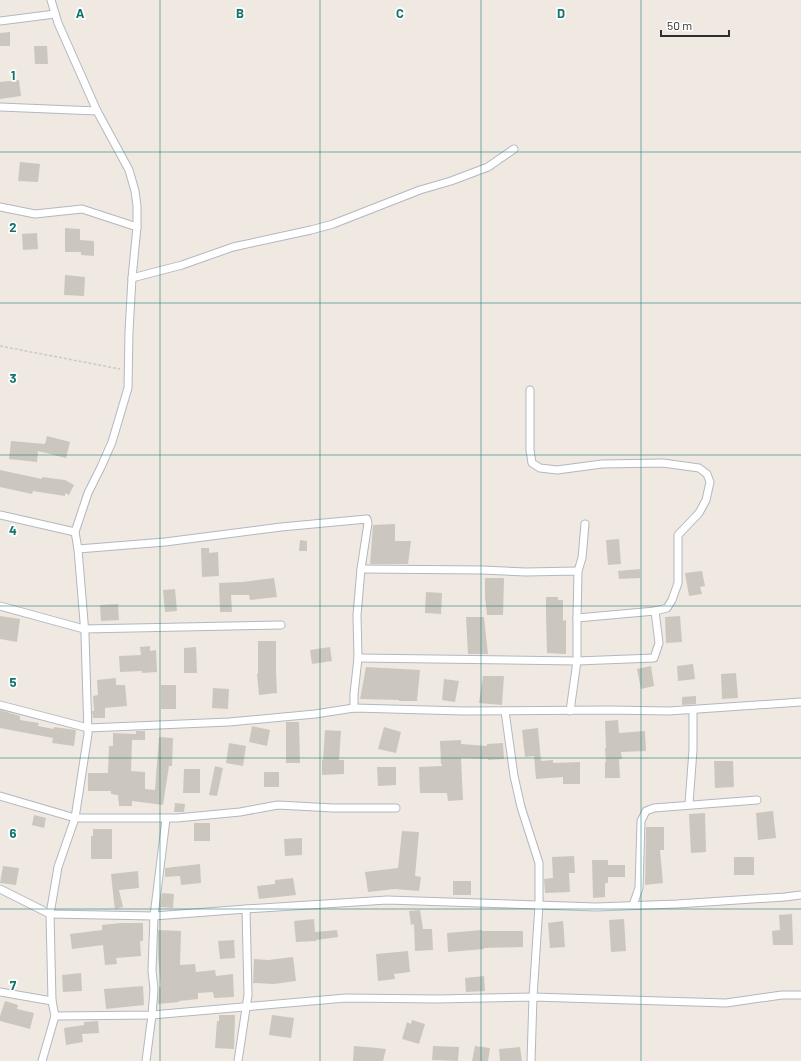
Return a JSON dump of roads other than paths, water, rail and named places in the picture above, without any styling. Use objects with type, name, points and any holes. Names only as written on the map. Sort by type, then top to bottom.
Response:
[{"type":"street","points":[[42,1061],[55,1016],[52,1001],[50,914],[58,867],[75,818],[88,734],[84,629],[78,549],[75,532],[88,493],[112,442],[128,388],[132,278],[138,227],[135,191],[129,170],[97,111],[58,23],[52,0]]},
{"type":"street","points":[[0,21],[55,14]]},
{"type":"street","points":[[0,107],[97,111]]},
{"type":"street","points":[[132,278],[182,265],[233,247],[333,224],[420,190],[478,172],[514,149]]},
{"type":"street","points":[[0,207],[35,214],[82,209],[138,227]]},
{"type":"street","points":[[530,390],[530,450],[532,463],[540,468],[557,470],[602,464],[663,463],[699,468],[707,474],[710,482],[706,500],[699,513],[678,535],[678,583],[672,600],[667,608],[655,611],[577,618]]},
{"type":"street","points":[[0,515],[75,532]]},
{"type":"street","points":[[78,549],[165,542],[281,527],[367,520],[368,523],[361,569],[357,615],[358,658],[354,708]]},
{"type":"street","points":[[570,711],[577,661],[578,571],[582,558],[585,524]]},
{"type":"street","points":[[361,569],[526,572],[578,571]]},
{"type":"street","points":[[0,606],[84,629],[281,624]]},
{"type":"street","points":[[358,658],[577,661],[654,658],[659,644],[655,611]]},
{"type":"street","points":[[0,706],[88,728],[229,722],[315,714],[354,708],[464,711],[669,711],[801,702]]},
{"type":"street","points":[[689,804],[693,750],[693,710]]},
{"type":"street","points":[[505,711],[514,776],[521,807],[539,863],[539,905],[533,997],[531,1061]]},
{"type":"street","points":[[0,796],[75,818],[177,818],[240,812],[278,805],[333,808],[396,808]]},
{"type":"street","points":[[633,906],[639,888],[641,821],[646,811],[654,808],[689,804],[757,800]]},
{"type":"street","points":[[146,1061],[154,989],[152,970],[154,916],[166,818]]},
{"type":"street","points":[[0,889],[50,914],[154,916],[387,900],[596,907],[801,895]]},
{"type":"street","points":[[238,1061],[248,995],[246,909]]},
{"type":"street","points":[[0,992],[52,1001]]},
{"type":"street","points":[[55,1016],[152,1015],[346,998],[437,999],[533,997],[726,1003],[782,995],[801,995]]}]
